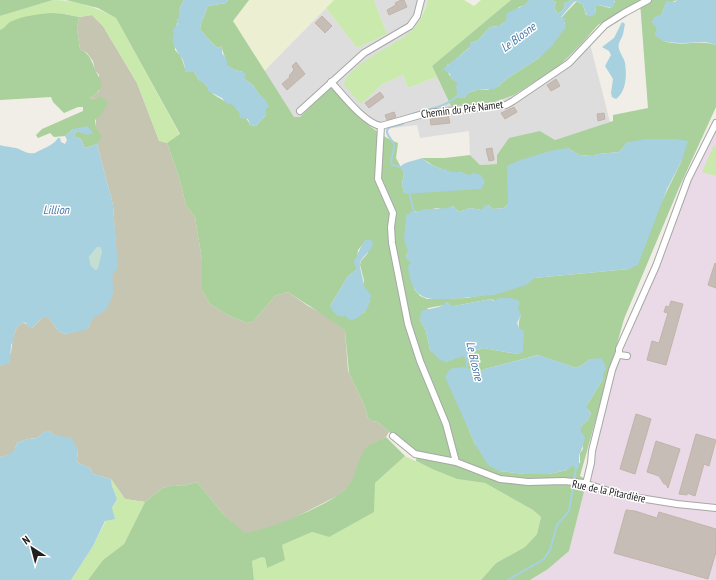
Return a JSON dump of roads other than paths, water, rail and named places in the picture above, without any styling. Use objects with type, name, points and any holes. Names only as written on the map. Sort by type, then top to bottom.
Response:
[{"type":"street","points":[[300,111],[364,53],[410,26],[417,16],[421,0]]},
{"type":"street","name":"Chemin du Pré Namet","points":[[380,126],[427,113],[506,105],[569,63],[605,26],[624,13],[648,0]]},
{"type":"street","points":[[331,82],[369,121],[380,126],[378,179],[394,213],[391,227],[392,243],[408,324],[420,361],[446,424],[456,462]]},
{"type":"street","points":[[585,483],[591,464],[592,451],[612,370],[650,276],[656,266],[688,179],[716,123]]},
{"type":"street","points":[[619,352],[620,354],[627,356]]},
{"type":"street","name":"Rue de la Pitardière","points":[[393,436],[415,454],[456,462],[500,479],[528,482],[564,481],[585,483],[621,495],[677,504],[716,508]]},
{"type":"water","points":[[184,0],[228,0],[226,3],[207,6],[200,29],[216,47],[218,48],[222,46],[222,53],[227,60],[227,65],[235,70],[243,72],[246,75],[244,79],[253,85],[258,93],[265,99],[269,107],[266,109],[266,115],[256,126],[250,125],[248,119],[241,118],[239,116],[240,113],[233,105],[226,103],[222,98],[208,91],[207,86],[199,80],[194,72],[185,72],[183,61],[173,43],[174,34],[172,31],[178,24],[176,20],[179,18],[179,9]]},
{"type":"water","points":[[529,0],[551,0],[556,2],[554,8],[558,14],[564,9],[564,4],[566,1],[615,0],[613,8],[598,5],[596,6],[595,14],[590,17],[586,14],[583,5],[577,1],[574,2],[561,17],[566,19],[564,22],[566,27],[552,46],[539,58],[494,89],[477,90],[468,93],[464,98],[458,98],[456,88],[457,82],[451,79],[450,74],[443,69],[467,50],[470,47],[470,43],[477,41],[490,27],[499,26],[506,21],[507,13],[522,6]]},
{"type":"water","points":[[677,0],[716,0],[716,45],[706,42],[677,43],[663,41],[658,38],[655,34],[657,29],[652,22],[654,17],[662,14],[666,1],[675,2]]},
{"type":"water","points":[[622,22],[625,24],[619,47],[625,63],[626,78],[624,88],[616,99],[612,97],[611,93],[613,79],[605,66],[611,55],[609,51],[602,47],[614,38]]},
{"type":"water","name":"Lillion","points":[[87,126],[92,131],[92,134],[87,135],[77,131],[74,134],[75,137],[81,139],[85,148],[97,144],[113,205],[118,268],[113,276],[112,298],[107,308],[99,315],[95,315],[88,328],[85,330],[66,334],[59,332],[49,318],[42,318],[32,328],[28,327],[26,323],[23,322],[17,327],[13,337],[14,340],[11,345],[10,363],[0,366],[0,145],[17,148],[28,153],[35,153],[51,145],[58,138],[60,138],[61,142],[65,144],[67,140],[65,136],[73,129]],"holes":[[[97,247],[100,247],[102,251],[98,268],[96,270],[91,266],[89,257]]]},
{"type":"water","points":[[646,139],[676,139],[688,141],[682,160],[667,189],[638,265],[629,269],[534,278],[528,284],[504,292],[466,298],[427,298],[419,294],[413,287],[408,266],[411,262],[407,260],[406,256],[408,252],[404,239],[406,215],[412,211],[416,212],[425,209],[453,206],[459,212],[470,208],[481,210],[485,205],[488,205],[493,209],[504,208],[508,204],[507,166],[520,160],[553,150],[568,148],[579,155],[593,156],[619,152],[628,142]]},
{"type":"water","points":[[422,158],[428,163],[451,172],[460,172],[469,175],[474,173],[481,175],[485,182],[481,189],[404,194],[402,184],[404,173],[401,166],[408,162]]},
{"type":"water","points":[[366,240],[373,242],[373,245],[361,260],[360,265],[363,285],[371,295],[370,300],[367,308],[358,318],[349,320],[346,316],[336,314],[330,306],[348,276],[356,270],[354,261]]},
{"type":"water","points":[[499,298],[510,298],[518,300],[520,303],[518,308],[521,315],[517,323],[519,328],[524,331],[523,352],[518,354],[483,348],[475,351],[468,361],[464,356],[446,362],[440,360],[430,350],[426,331],[420,320],[421,311],[438,307],[447,302],[451,306],[454,306],[491,299],[493,301]]},
{"type":"water","points":[[539,355],[576,368],[590,359],[601,358],[605,364],[606,369],[603,374],[603,379],[587,405],[587,409],[591,413],[588,420],[580,427],[585,437],[579,455],[578,469],[574,468],[573,465],[567,470],[549,474],[525,474],[499,471],[488,465],[475,444],[445,377],[450,369],[464,367],[469,369],[474,374],[485,369]]},
{"type":"water","points":[[45,431],[49,431],[54,435],[72,438],[78,450],[78,463],[90,468],[93,474],[111,479],[117,499],[112,508],[115,519],[105,521],[93,546],[71,580],[0,580],[0,457],[11,453],[17,443],[28,439],[37,438]]},
{"type":"waterway","name":"Le Blosne","points":[[412,114],[444,105],[459,94]]},
{"type":"waterway","name":"Le Blosne","points":[[403,124],[390,127],[387,132],[394,145],[391,160],[392,165],[404,168]]},
{"type":"waterway","name":"Le Blosne","points":[[409,191],[414,212]]},
{"type":"waterway","name":"Le Blosne","points":[[467,359],[467,370]]},
{"type":"waterway","name":"Le Blosne","points":[[508,580],[544,559],[550,550],[557,525],[569,511],[576,468]]}]
